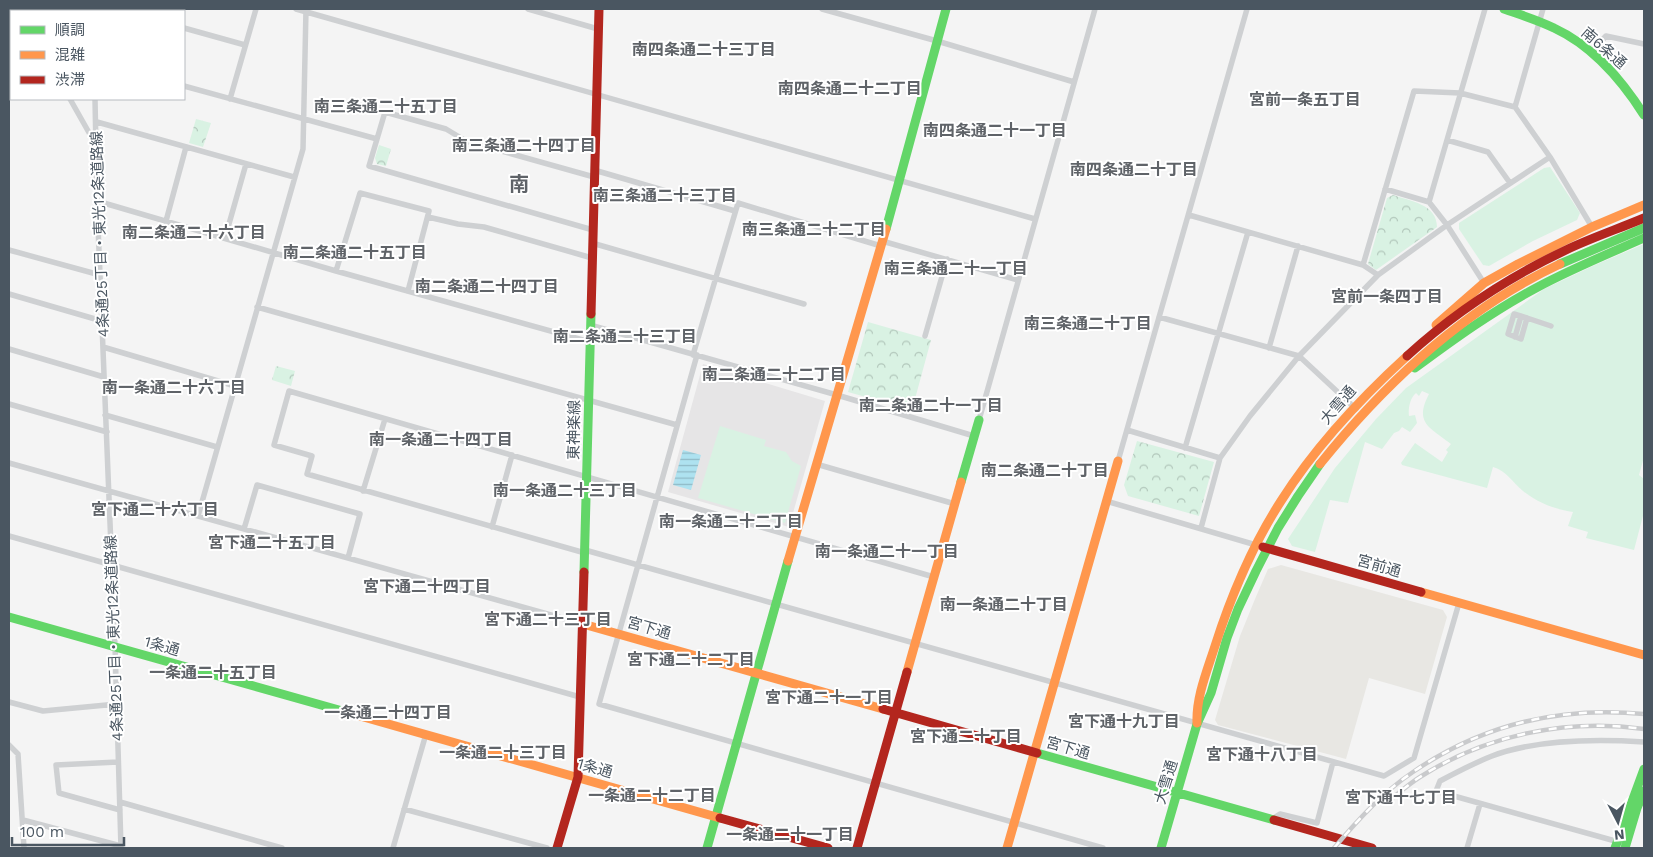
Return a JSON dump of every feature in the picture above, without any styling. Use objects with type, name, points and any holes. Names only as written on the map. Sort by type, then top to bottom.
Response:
[{"type":"street","points":[[230,99],[256,9]]},
{"type":"street","points":[[296,9],[306,10],[1036,219]]},
{"type":"street","points":[[528,9],[598,29]]},
{"type":"street","name":"東神楽線","points":[[557,848],[578,777],[598,9]]},
{"type":"street","points":[[822,9],[937,40],[1074,82]]},
{"type":"street","points":[[707,848],[881,243],[946,9]]},
{"type":"street","points":[[857,848],[1095,9]]},
{"type":"street","points":[[1007,848],[1247,9]]},
{"type":"street","points":[[1429,202],[1485,9]]},
{"type":"street","name":"南6条通","points":[[1504,9],[1539,22],[1571,37],[1592,52],[1620,80],[1644,115]]},
{"type":"street","points":[[1515,107],[1543,9]]},
{"type":"street","points":[[198,516],[303,149],[306,10]]},
{"type":"street","points":[[185,28],[245,45]]},
{"type":"street","points":[[1592,52],[1606,36],[1644,44]]},
{"type":"street","points":[[185,86],[377,139]]},
{"type":"street","points":[[1363,265],[1414,91],[1460,93],[1515,107],[1550,157],[1592,227]]},
{"type":"street","points":[[71,100],[97,148]]},
{"type":"street","name":"4条通25丁目・東光12条道路線","points":[[95,100],[97,201],[121,847]]},
{"type":"street","points":[[593,230],[369,166],[385,112],[446,129],[466,141],[735,211]]},
{"type":"street","points":[[96,122],[294,177]]},
{"type":"street","points":[[1447,140],[1488,152],[1510,183]]},
{"type":"street","points":[[166,221],[186,148]]},
{"type":"street","points":[[1201,528],[1220,458],[1250,416],[1299,356],[1378,275],[1447,225],[1550,157]]},
{"type":"street","points":[[225,238],[246,164]]},
{"type":"street","points":[[1385,189],[1429,202],[1447,225],[1484,283]]},
{"type":"street","points":[[336,271],[360,193],[429,211],[408,291]]},
{"type":"street","points":[[97,201],[336,271],[590,342]]},
{"type":"street","points":[[1018,280],[947,259],[738,204],[599,704],[1103,848]]},
{"type":"street","points":[[1380,380],[1411,348],[1484,283],[1592,227],[1644,205]]},
{"type":"street","points":[[1634,210],[1644,213]]},
{"type":"street","points":[[1189,215],[1363,265],[1378,275]]},
{"type":"street","points":[[428,217],[458,224],[484,227],[592,258]]},
{"type":"street","name":"大雪通","points":[[1197,724],[1196,706],[1219,632],[1256,545],[1289,488],[1354,407],[1380,380],[1442,327],[1477,301],[1516,276],[1558,253],[1642,227]]},
{"type":"street","name":"大雪通","points":[[1161,848],[1197,724],[1206,709],[1227,637],[1267,548],[1310,478],[1364,411],[1424,352],[1516,286],[1562,262],[1642,227]]},
{"type":"street","points":[[1185,448],[1248,232]]},
{"type":"street","points":[[592,244],[804,304]]},
{"type":"street","points":[[1269,348],[1298,246]]},
{"type":"street","points":[[9,250],[100,275]]},
{"type":"street","points":[[925,336],[947,259]]},
{"type":"street","points":[[9,294],[102,321]]},
{"type":"street","points":[[257,308],[677,426]]},
{"type":"street","points":[[1524,317],[1524,331],[1521,338],[1508,334],[1514,314],[1524,317],[1551,326]]},
{"type":"street","points":[[1160,316],[1299,356],[1354,407],[1364,411]]},
{"type":"street","points":[[1515,337],[1524,317]]},
{"type":"street","points":[[590,325],[974,436]]},
{"type":"street","points":[[1510,326],[1524,331]]},
{"type":"street","points":[[103,347],[235,386]]},
{"type":"street","points":[[9,349],[104,377]]},
{"type":"street","points":[[934,577],[289,391],[274,445],[312,456],[307,474],[363,491],[492,527],[639,564],[1384,776],[1414,758],[1459,603]]},
{"type":"street","points":[[9,404],[107,432]]},
{"type":"street","points":[[106,415],[217,447]]},
{"type":"street","points":[[363,491],[386,419]]},
{"type":"street","points":[[1127,430],[1220,458]]},
{"type":"street","points":[[492,527],[512,454]]},
{"type":"street","points":[[9,463],[583,624]]},
{"type":"street","points":[[816,464],[955,504]]},
{"type":"street","points":[[244,529],[257,485],[360,514],[348,558]]},
{"type":"street","name":"宮前通","points":[[1106,501],[1644,655]]},
{"type":"street","points":[[9,536],[580,697]]},
{"type":"street","name":"1条通","points":[[9,617],[828,848]]},
{"type":"street","name":"宮下通","points":[[583,624],[1372,848]]},
{"type":"street","points":[[9,702],[42,712],[117,704]]},
{"type":"street","points":[[393,848],[426,734]]},
{"type":"street","points":[[1621,846],[1436,791],[1440,781],[1493,756],[1525,747],[1589,740],[1644,742]]},
{"type":"street","points":[[9,745],[18,754],[24,848]]},
{"type":"street","points":[[118,762],[56,765],[58,793],[120,810]]},
{"type":"street","points":[[1271,820],[1280,814],[1317,823],[1333,762]]},
{"type":"street","points":[[1621,846],[1644,769]]},
{"type":"street","points":[[1621,846],[1644,791]]},
{"type":"street","points":[[120,802],[282,848]]},
{"type":"street","points":[[1467,848],[1480,804]]},
{"type":"street","points":[[404,809],[547,848]]},
{"type":"street","points":[[23,820],[121,847]]},
{"type":"shaded area","points":[[703,364],[825,401],[789,527],[668,492]]},
{"type":"shaded area","points":[[1281,565],[1443,610],[1447,617],[1425,694],[1369,678],[1346,759],[1218,725],[1215,720],[1240,636],[1255,599],[1268,569]]},
{"type":"green space","points":[[196,119],[211,123],[203,147],[189,143]]},
{"type":"green space","points":[[379,145],[391,149],[386,166],[377,164],[375,158]]},
{"type":"green space","points":[[1550,167],[1580,213],[1577,220],[1533,241],[1489,266],[1483,265],[1459,229],[1459,223],[1544,168]]},
{"type":"green space","points":[[1393,195],[1428,208],[1436,219],[1437,227],[1376,270],[1368,264],[1387,198]]},
{"type":"green space","points":[[1644,244],[1644,457],[1639,475],[1644,479],[1644,512],[1634,550],[1586,538],[1588,532],[1568,526],[1573,512],[1553,507],[1534,499],[1506,474],[1493,467],[1487,488],[1402,465],[1401,463],[1415,443],[1442,462],[1448,452],[1446,450],[1451,444],[1426,424],[1423,412],[1429,394],[1422,391],[1419,396],[1416,393],[1414,395],[1410,403],[1409,416],[1415,415],[1417,423],[1410,432],[1402,427],[1394,433],[1382,449],[1365,442],[1348,503],[1330,500],[1315,552],[1292,546],[1288,539],[1335,468],[1376,419],[1406,388],[1544,289]]},
{"type":"green space","points":[[868,322],[931,340],[912,410],[848,392]]},
{"type":"green space","points":[[276,366],[295,371],[291,386],[272,380]]},
{"type":"green space","points":[[720,426],[766,440],[764,446],[786,452],[792,461],[801,466],[785,523],[698,498]]},
{"type":"green space","points":[[1137,441],[1214,462],[1199,516],[1128,496],[1124,485]]},
{"type":"water","points":[[683,450],[701,455],[691,490],[673,485]]},
{"type":"railway","points":[[1334,848],[1371,807],[1402,780],[1440,755],[1467,742],[1495,730],[1553,716],[1613,712],[1644,714]]},
{"type":"railway","points":[[1390,800],[1416,780],[1445,762],[1500,740],[1557,728],[1615,726],[1644,729]]},
{"type":"traffic: fast","points":[[886,229],[946,9]]},
{"type":"traffic: fast","points":[[1504,9],[1548,25],[1581,44],[1616,76],[1644,115]]},
{"type":"traffic: fast","points":[[1560,264],[1644,228]]},
{"type":"traffic: fast","points":[[1415,368],[1504,306],[1563,274],[1644,238]]},
{"type":"traffic: fast","points":[[584,572],[591,314]]},
{"type":"traffic: fast","points":[[961,482],[979,420]]},
{"type":"traffic: fast","points":[[1161,848],[1197,724],[1211,693],[1227,638],[1238,609],[1278,528],[1320,464]]},
{"type":"traffic: fast","points":[[707,848],[788,561]]},
{"type":"traffic: fast","points":[[9,617],[346,712]]},
{"type":"traffic: fast","points":[[1037,753],[1274,820]]},
{"type":"traffic: fast","points":[[1615,848],[1644,769]]},
{"type":"traffic: fast","points":[[1625,848],[1644,791]]},
{"type":"traffic: slow","points":[[1436,325],[1484,283],[1592,227],[1644,205]]},
{"type":"traffic: slow","points":[[788,561],[886,229]]},
{"type":"traffic: slow","points":[[1320,464],[1372,404],[1429,350],[1459,325],[1491,303],[1525,282],[1560,264]]},
{"type":"traffic: slow","points":[[1197,723],[1200,694],[1221,627],[1243,572],[1270,518],[1294,481],[1339,424],[1407,356]]},
{"type":"traffic: slow","points":[[1007,848],[1118,461]]},
{"type":"traffic: slow","points":[[907,672],[961,482]]},
{"type":"traffic: slow","points":[[1421,592],[1644,655]]},
{"type":"traffic: slow","points":[[583,624],[883,709]]},
{"type":"traffic: slow","points":[[346,712],[720,818]]},
{"type":"traffic: jam","points":[[591,314],[599,9]]},
{"type":"traffic: jam","points":[[1407,356],[1444,325],[1503,284],[1575,246],[1644,218]]},
{"type":"traffic: jam","points":[[1263,547],[1421,592]]},
{"type":"traffic: jam","points":[[557,848],[578,777],[584,572]]},
{"type":"traffic: jam","points":[[857,848],[907,672]]},
{"type":"traffic: jam","points":[[883,709],[1037,753]]},
{"type":"traffic: jam","points":[[720,818],[828,848]]},
{"type":"traffic: jam","points":[[1274,820],[1372,848]]},
{"type":"district","name":"南四条通二十三丁目","points":[[704,49]]},
{"type":"district","name":"南四条通二十二丁目","points":[[850,88]]},
{"type":"district","name":"宮前一条五丁目","points":[[1305,99]]},
{"type":"district","name":"南三条通二十五丁目","points":[[386,106]]},
{"type":"district","name":"南四条通二十一丁目","points":[[995,130]]},
{"type":"district","name":"南三条通二十四丁目","points":[[524,145]]},
{"type":"district","name":"南四条通二十丁目","points":[[1134,169]]},
{"type":"district","name":"南","points":[[519,184]]},
{"type":"district","name":"南三条通二十三丁目","points":[[665,195]]},
{"type":"district","name":"南三条通二十二丁目","points":[[814,229]]},
{"type":"district","name":"南二条通二十六丁目","points":[[194,232]]},
{"type":"district","name":"南二条通二十五丁目","points":[[355,252]]},
{"type":"district","name":"南三条通二十一丁目","points":[[956,268]]},
{"type":"district","name":"南二条通二十四丁目","points":[[487,286]]},
{"type":"district","name":"宮前一条四丁目","points":[[1387,296]]},
{"type":"district","name":"南三条通二十丁目","points":[[1088,323]]},
{"type":"district","name":"南二条通二十三丁目","points":[[625,336]]},
{"type":"district","name":"南二条通二十二丁目","points":[[774,374]]},
{"type":"district","name":"南一条通二十六丁目","points":[[174,387]]},
{"type":"district","name":"南二条通二十一丁目","points":[[931,405]]},
{"type":"district","name":"南一条通二十四丁目","points":[[441,439]]},
{"type":"district","name":"南二条通二十丁目","points":[[1045,470]]},
{"type":"district","name":"南一条通二十三丁目","points":[[565,490]]},
{"type":"district","name":"宮下通二十六丁目","points":[[155,509]]},
{"type":"district","name":"南一条通二十二丁目","points":[[731,521]]},
{"type":"district","name":"宮下通二十五丁目","points":[[272,542]]},
{"type":"district","name":"南一条通二十一丁目","points":[[887,551]]},
{"type":"district","name":"宮下通二十四丁目","points":[[427,586]]},
{"type":"district","name":"南一条通二十丁目","points":[[1004,604]]},
{"type":"district","name":"宮下通二十三丁目","points":[[548,619]]},
{"type":"district","name":"宮下通二十二丁目","points":[[691,659]]},
{"type":"district","name":"一条通二十五丁目","points":[[213,672]]},
{"type":"district","name":"宮下通二十一丁目","points":[[829,697]]},
{"type":"district","name":"一条通二十四丁目","points":[[388,712]]},
{"type":"district","name":"宮下通十九丁目","points":[[1124,721]]},
{"type":"district","name":"宮下通二十丁目","points":[[966,736]]},
{"type":"district","name":"一条通二十三丁目","points":[[503,752]]},
{"type":"district","name":"宮下通十八丁目","points":[[1262,754]]},
{"type":"district","name":"一条通二十二丁目","points":[[652,795]]},
{"type":"district","name":"宮下通十七丁目","points":[[1401,797]]},
{"type":"district","name":"一条通二十一丁目","points":[[790,834]]}]
